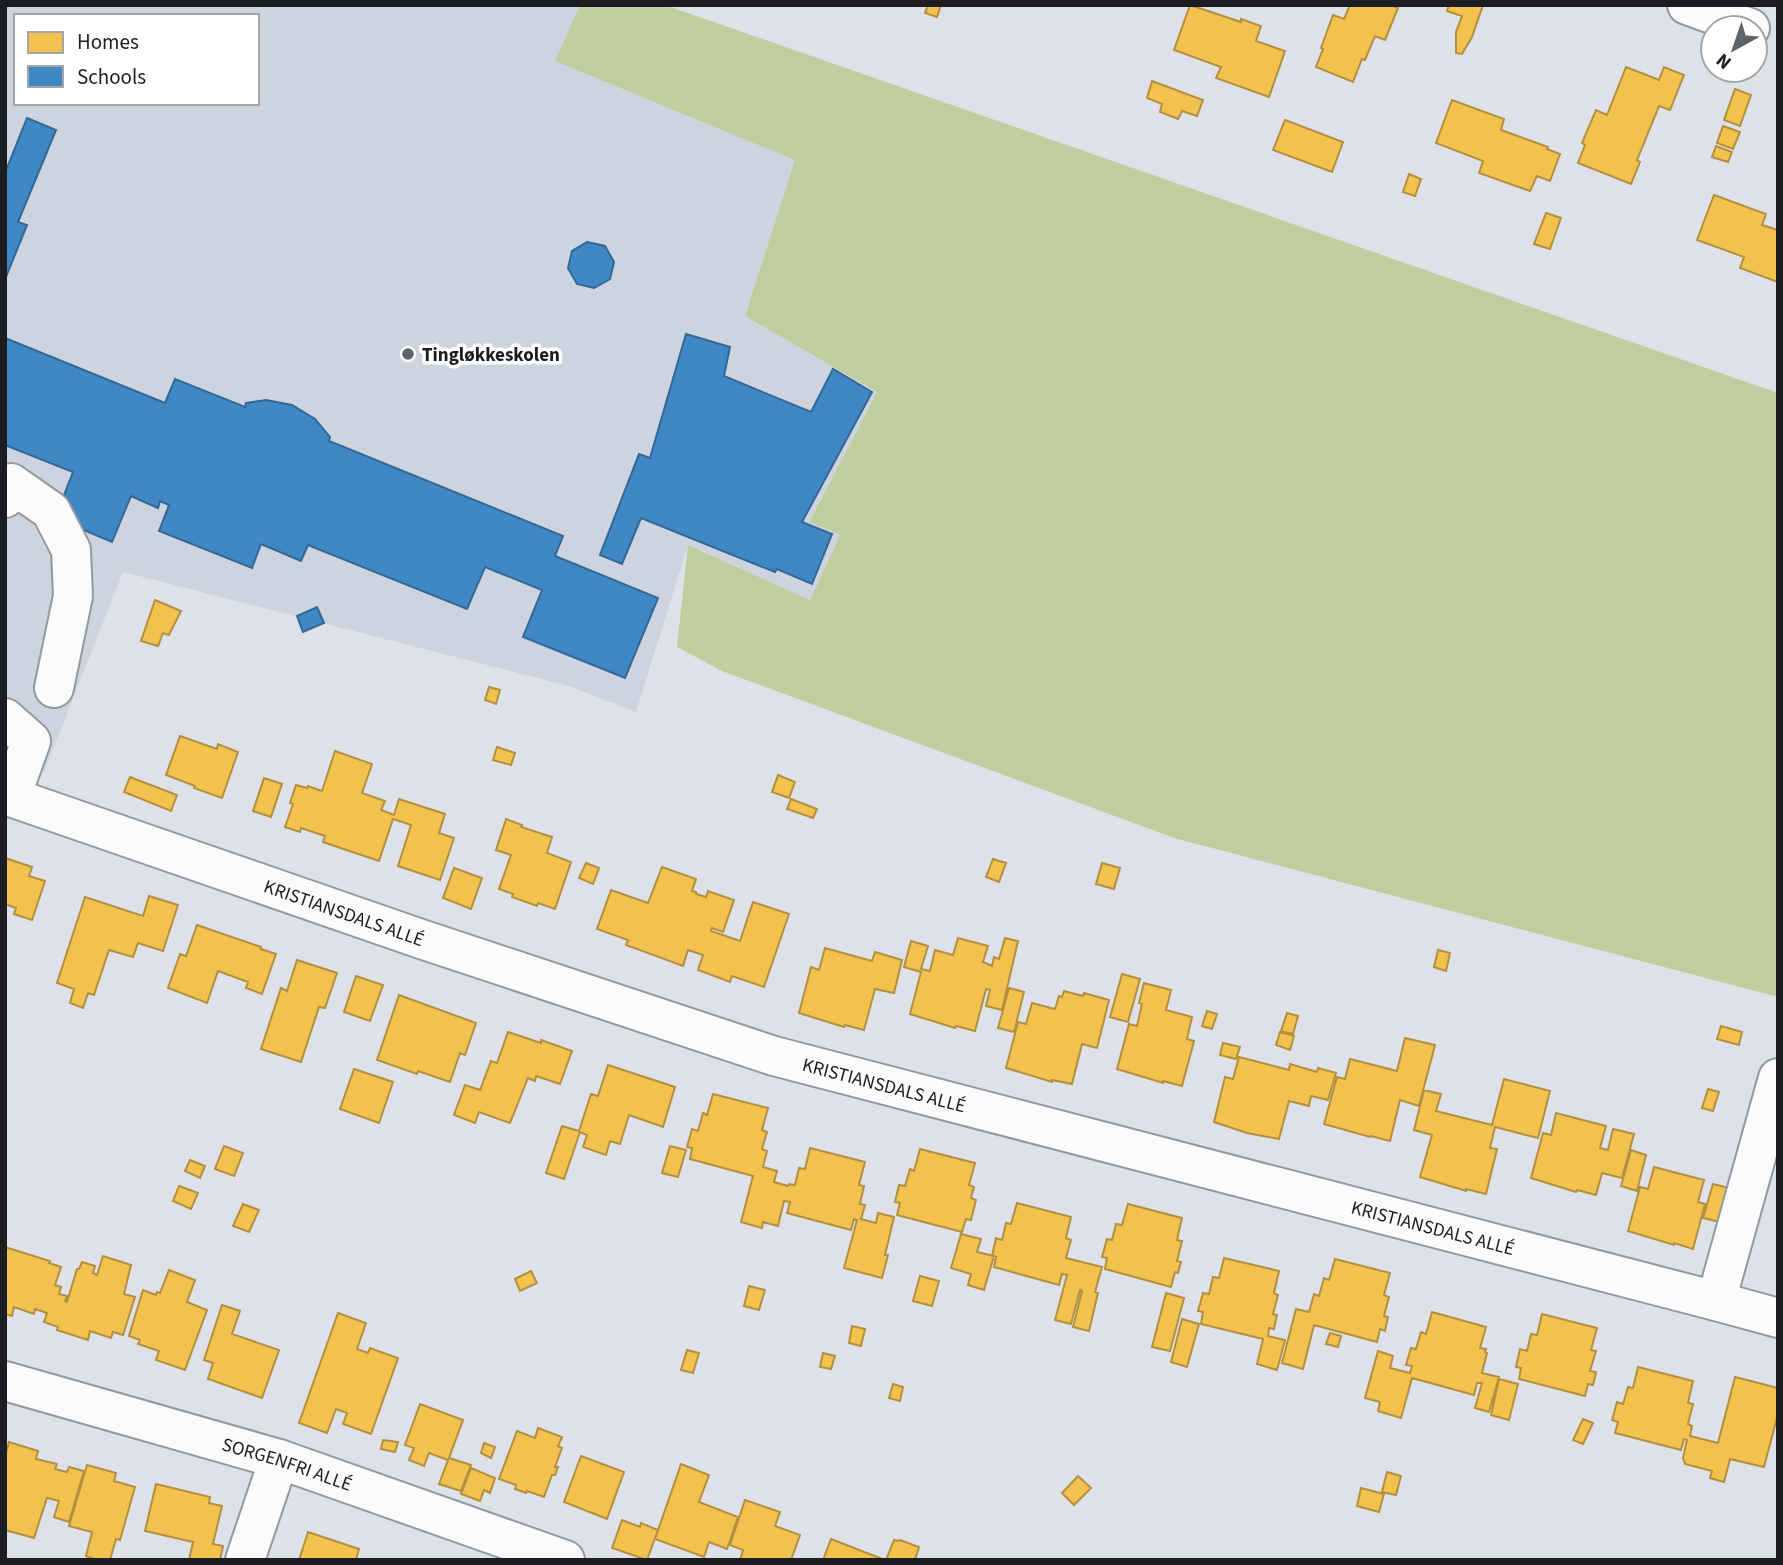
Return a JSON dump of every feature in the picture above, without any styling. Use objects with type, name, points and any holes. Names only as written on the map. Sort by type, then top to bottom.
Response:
[{"type":"street","points":[[1687,5],[1712,14]]},
{"type":"street","points":[[5,498],[11,483],[51,511],[71,550],[73,596],[54,688]]},
{"type":"street","points":[[5,718],[31,741],[8,796]]},
{"type":"street","name":"KRISTIANSDALS ALLÉ","points":[[8,796],[421,939],[774,1056],[1778,1318]]},
{"type":"street","points":[[1716,1301],[1778,1078]]},
{"type":"street","name":"SORGENFRI ALLÉ","points":[[5,1381],[279,1459],[547,1557]]},
{"type":"street","points":[[245,1560],[279,1459]]},
{"type":"shaded area","name":"Tingløkkeskolen","points":[[5,5],[580,5],[556,61],[796,160],[745,316],[877,392],[809,521],[840,535],[810,600],[688,545],[636,712],[569,686],[123,572],[44,772],[5,759]]},
{"type":"green space","points":[[580,5],[665,5],[1778,393],[1778,997],[1174,838],[722,671],[677,647],[688,545],[810,600],[840,535],[809,522],[877,392],[745,316],[795,160],[555,61]]},
{"type":"building: Homes","points":[[928,5],[941,5],[937,17],[925,13]]},
{"type":"building: Homes","points":[[1190,5],[1261,26],[1256,41],[1285,51],[1269,97],[1216,78],[1221,67],[1174,50]]},
{"type":"building: Homes","points":[[1350,5],[1391,5],[1398,8],[1385,40],[1375,36],[1353,82],[1316,67],[1333,15],[1344,19]]},
{"type":"building: Homes","points":[[1449,5],[1483,5],[1472,37],[1462,54],[1456,53],[1456,32],[1462,16],[1447,11]]},
{"type":"building: Homes","points":[[1626,67],[1659,80],[1664,67],[1684,75],[1670,110],[1659,106],[1637,160],[1640,162],[1631,184],[1578,163],[1585,145],[1582,143],[1596,110],[1607,115]]},
{"type":"building: Homes","points":[[1152,81],[1203,100],[1197,116],[1182,111],[1178,119],[1160,112],[1162,104],[1147,98]]},
{"type":"building: Homes","points":[[1735,89],[1751,95],[1740,126],[1724,120]]},
{"type":"building: Homes","points":[[1452,100],[1504,119],[1501,130],[1560,154],[1550,181],[1537,176],[1530,191],[1479,173],[1483,161],[1436,143]]},
{"type":"building: Homes","points":[[1285,120],[1343,142],[1332,172],[1273,150]]},
{"type":"building: Homes","points":[[1723,126],[1740,132],[1733,149],[1717,143]]},
{"type":"building: Homes","points":[[1716,146],[1732,152],[1728,162],[1712,157]]},
{"type":"building: Homes","points":[[1409,174],[1421,179],[1415,196],[1403,192]]},
{"type":"building: Homes","points":[[1714,195],[1766,214],[1762,225],[1778,230],[1778,282],[1740,268],[1744,257],[1697,240]]},
{"type":"building: Homes","points":[[1546,213],[1561,218],[1550,249],[1534,244]]},
{"type":"building: Homes","points":[[155,600],[181,611],[169,635],[163,633],[158,646],[141,641]]},
{"type":"building: Homes","points":[[489,687],[500,690],[496,704],[485,700]]},
{"type":"building: Homes","points":[[180,736],[217,749],[218,744],[238,752],[222,798],[166,775]]},
{"type":"building: Homes","points":[[497,747],[515,753],[511,765],[493,760]]},
{"type":"building: Homes","points":[[335,751],[372,764],[362,793],[385,801],[381,810],[394,815],[399,799],[445,814],[439,833],[454,838],[440,880],[398,866],[411,825],[393,819],[379,861],[323,842],[325,836],[301,828],[300,832],[285,827],[296,785],[322,791]]},
{"type":"building: Homes","points":[[778,775],[795,782],[789,798],[772,792]]},
{"type":"building: Homes","points":[[130,777],[177,795],[171,811],[124,792]]},
{"type":"building: Homes","points":[[264,778],[282,784],[271,817],[253,811]]},
{"type":"building: Homes","points":[[791,799],[817,809],[813,818],[787,809]]},
{"type":"building: Homes","points":[[506,819],[552,837],[547,853],[571,862],[555,909],[538,903],[537,906],[499,889],[511,855],[496,850]]},
{"type":"building: Homes","points":[[5,858],[32,867],[29,876],[45,881],[32,920],[14,914],[16,908],[5,904]]},
{"type":"building: Homes","points":[[993,859],[1006,863],[999,882],[986,877]]},
{"type":"building: Homes","points":[[586,863],[599,868],[593,884],[579,878]]},
{"type":"building: Homes","points":[[1102,863],[1120,868],[1114,889],[1096,884]]},
{"type":"building: Homes","points":[[662,867],[696,879],[692,891],[696,894],[706,897],[708,891],[734,900],[723,932],[712,928],[711,931],[740,941],[753,902],[789,914],[764,987],[732,976],[730,982],[698,970],[703,955],[688,950],[683,966],[626,945],[628,940],[597,929],[611,890],[648,903]]},
{"type":"building: Homes","points":[[454,868],[482,878],[471,909],[443,898]]},
{"type":"building: Homes","points":[[149,896],[178,905],[163,951],[138,943],[133,957],[109,950],[94,995],[88,993],[83,1008],[70,1003],[74,989],[57,983],[85,897],[143,916]]},
{"type":"building: Homes","points":[[197,925],[276,954],[262,994],[246,988],[248,982],[218,971],[207,1003],[168,988],[180,954],[186,956]]},
{"type":"building: Homes","points":[[958,938],[988,946],[983,962],[992,966],[994,957],[999,959],[1005,938],[1018,941],[1002,1010],[986,1006],[990,990],[986,989],[975,1031],[956,1026],[955,1028],[910,1014],[921,972],[904,967],[911,941],[928,946],[921,969],[930,971],[935,950],[953,955]]},
{"type":"building: Homes","points":[[825,948],[872,961],[875,952],[902,960],[894,993],[875,989],[864,1030],[845,1025],[844,1027],[799,1013],[811,967],[819,970]]},
{"type":"building: Homes","points":[[1438,950],[1450,953],[1446,971],[1434,967]]},
{"type":"building: Homes","points":[[297,960],[337,973],[325,1008],[319,1007],[301,1062],[261,1049],[281,988],[287,991]]},
{"type":"building: Homes","points":[[1122,974],[1140,979],[1128,1022],[1110,1017]]},
{"type":"building: Homes","points":[[356,976],[383,985],[370,1021],[344,1012]]},
{"type":"building: Homes","points":[[1144,983],[1171,990],[1166,1010],[1192,1017],[1187,1039],[1194,1041],[1182,1086],[1117,1069],[1129,1024],[1137,1026]]},
{"type":"building: Homes","points":[[1009,988],[1024,992],[1014,1032],[998,1028]]},
{"type":"building: Homes","points":[[1064,991],[1109,1000],[1097,1048],[1082,1044],[1072,1084],[1052,1082],[1006,1068],[1018,1022],[1026,1024],[1032,1003],[1055,1009],[1059,996],[1062,997]]},
{"type":"building: Homes","points":[[399,995],[476,1023],[465,1055],[460,1053],[450,1082],[377,1060]]},
{"type":"building: Homes","points":[[1207,1011],[1217,1014],[1212,1029],[1202,1026]]},
{"type":"building: Homes","points":[[1287,1013],[1298,1016],[1293,1034],[1281,1031]]},
{"type":"building: Homes","points":[[1721,1026],[1742,1032],[1739,1045],[1717,1039]]},
{"type":"building: Homes","points":[[508,1032],[572,1051],[560,1084],[536,1076],[535,1081],[528,1078],[510,1123],[479,1112],[475,1123],[454,1115],[465,1085],[480,1090],[491,1061],[497,1063]]},
{"type":"building: Homes","points":[[1280,1032],[1294,1036],[1290,1050],[1276,1045]]},
{"type":"building: Homes","points":[[1405,1038],[1435,1045],[1419,1106],[1400,1100],[1390,1141],[1324,1124],[1337,1077],[1345,1079],[1350,1059],[1397,1071]]},
{"type":"building: Homes","points":[[1223,1043],[1240,1047],[1236,1059],[1220,1055]]},
{"type":"building: Homes","points":[[1239,1057],[1289,1070],[1290,1064],[1317,1072],[1318,1068],[1336,1073],[1328,1100],[1311,1096],[1309,1106],[1289,1101],[1279,1139],[1247,1133],[1214,1122],[1225,1077],[1233,1079]]},
{"type":"building: Homes","points":[[608,1065],[675,1087],[663,1127],[629,1115],[620,1144],[610,1141],[606,1155],[583,1147],[587,1135],[580,1132],[564,1179],[546,1173],[562,1126],[579,1131],[591,1094],[598,1096]]},
{"type":"building: Homes","points":[[354,1069],[393,1082],[379,1123],[340,1109]]},
{"type":"building: Homes","points":[[1504,1079],[1550,1091],[1538,1138],[1495,1127],[1490,1148],[1497,1149],[1486,1194],[1420,1177],[1432,1135],[1414,1130],[1424,1090],[1441,1094],[1436,1111],[1492,1125]]},
{"type":"building: Homes","points":[[1708,1089],[1719,1092],[1713,1111],[1702,1108]]},
{"type":"building: Homes","points":[[713,1094],[768,1108],[762,1130],[767,1132],[762,1149],[767,1151],[763,1167],[777,1171],[774,1182],[795,1185],[799,1168],[805,1169],[810,1148],[865,1162],[859,1185],[864,1186],[860,1204],[865,1205],[861,1219],[876,1223],[878,1213],[894,1217],[882,1278],[844,1268],[857,1220],[854,1219],[851,1230],[787,1213],[790,1202],[784,1201],[778,1226],[763,1222],[762,1228],[741,1222],[753,1176],[690,1159],[692,1148],[687,1147],[692,1129],[698,1131],[703,1113],[707,1115]]},
{"type":"building: Homes","points":[[1556,1113],[1606,1126],[1600,1148],[1608,1150],[1613,1129],[1634,1134],[1622,1178],[1602,1173],[1596,1195],[1577,1190],[1576,1192],[1531,1178],[1543,1133],[1551,1135]]},
{"type":"building: Homes","points":[[224,1146],[243,1153],[234,1176],[215,1169]]},
{"type":"building: Homes","points":[[670,1146],[686,1150],[678,1177],[662,1173]]},
{"type":"building: Homes","points":[[920,1149],[975,1163],[969,1185],[974,1187],[971,1198],[976,1200],[971,1220],[966,1219],[962,1232],[897,1215],[900,1203],[895,1202],[899,1185],[905,1186],[910,1169],[914,1171]]},
{"type":"building: Homes","points":[[1631,1150],[1646,1155],[1637,1191],[1621,1186]]},
{"type":"building: Homes","points":[[190,1160],[205,1166],[200,1178],[185,1171]]},
{"type":"building: Homes","points":[[1654,1167],[1704,1180],[1698,1202],[1705,1204],[1693,1249],[1628,1231],[1640,1187],[1648,1189]]},
{"type":"building: Homes","points":[[1713,1184],[1729,1188],[1720,1222],[1703,1218]]},
{"type":"building: Homes","points":[[179,1186],[198,1193],[191,1209],[173,1201]]},
{"type":"building: Homes","points":[[1017,1203],[1071,1217],[1066,1238],[1071,1240],[1066,1258],[1102,1267],[1089,1331],[1073,1327],[1082,1291],[1080,1290],[1071,1324],[1055,1320],[1067,1275],[1062,1274],[1059,1285],[994,1267],[996,1257],[992,1256],[996,1238],[1002,1240],[1006,1223],[1011,1224]]},
{"type":"building: Homes","points":[[243,1204],[259,1210],[249,1232],[233,1226]]},
{"type":"building: Homes","points":[[1128,1204],[1182,1218],[1177,1240],[1182,1241],[1177,1261],[1181,1262],[1171,1287],[1105,1269],[1107,1258],[1102,1257],[1107,1239],[1112,1240],[1116,1224],[1122,1225]]},
{"type":"building: Homes","points":[[961,1234],[981,1239],[977,1252],[994,1256],[984,1290],[968,1285],[971,1274],[951,1268]]},
{"type":"building: Homes","points":[[5,1247],[61,1267],[55,1285],[61,1287],[59,1294],[67,1296],[67,1302],[77,1269],[82,1262],[95,1266],[93,1273],[97,1275],[103,1256],[131,1265],[124,1294],[135,1297],[123,1335],[113,1332],[111,1338],[90,1331],[88,1340],[57,1330],[58,1327],[44,1322],[47,1313],[35,1309],[34,1314],[14,1307],[12,1316],[5,1314]]},
{"type":"building: Homes","points":[[1224,1258],[1279,1271],[1274,1293],[1278,1295],[1273,1314],[1277,1315],[1274,1329],[1269,1328],[1268,1336],[1285,1340],[1277,1370],[1257,1364],[1263,1339],[1201,1324],[1203,1312],[1198,1311],[1203,1293],[1209,1294],[1213,1277],[1219,1278]]},
{"type":"building: Homes","points":[[1335,1259],[1390,1273],[1384,1295],[1389,1297],[1384,1316],[1388,1317],[1385,1331],[1380,1329],[1377,1342],[1314,1325],[1303,1369],[1282,1363],[1296,1309],[1309,1312],[1314,1294],[1319,1296],[1324,1278],[1329,1280]]},
{"type":"building: Homes","points":[[169,1270],[195,1280],[187,1302],[207,1310],[185,1370],[156,1360],[159,1351],[138,1344],[140,1340],[129,1336],[143,1290],[156,1295],[157,1292],[160,1293]]},
{"type":"building: Homes","points":[[531,1271],[537,1283],[520,1291],[515,1279]]},
{"type":"building: Homes","points":[[920,1276],[939,1281],[932,1306],[913,1301]]},
{"type":"building: Homes","points":[[749,1286],[765,1290],[759,1310],[744,1306]]},
{"type":"building: Homes","points":[[1166,1293],[1184,1298],[1170,1351],[1152,1347]]},
{"type":"building: Homes","points":[[222,1305],[240,1311],[232,1334],[279,1350],[262,1398],[208,1379],[213,1363],[204,1360]]},
{"type":"building: Homes","points":[[1432,1312],[1486,1327],[1480,1348],[1486,1349],[1487,1353],[1482,1373],[1499,1377],[1489,1412],[1475,1408],[1482,1383],[1477,1383],[1474,1395],[1412,1378],[1401,1418],[1378,1411],[1380,1402],[1365,1398],[1378,1351],[1393,1356],[1390,1368],[1410,1373],[1412,1366],[1406,1365],[1411,1348],[1416,1349],[1421,1332],[1426,1334]]},
{"type":"building: Homes","points":[[338,1313],[366,1323],[357,1349],[368,1353],[370,1348],[398,1358],[371,1434],[343,1424],[347,1413],[336,1409],[327,1433],[299,1423]]},
{"type":"building: Homes","points":[[1542,1314],[1597,1328],[1591,1350],[1596,1351],[1590,1371],[1596,1372],[1593,1385],[1588,1384],[1585,1396],[1519,1379],[1521,1368],[1516,1367],[1520,1349],[1527,1351],[1531,1334],[1537,1335]]},
{"type":"building: Homes","points":[[1182,1319],[1199,1324],[1187,1367],[1171,1362]]},
{"type":"building: Homes","points":[[852,1326],[865,1329],[861,1346],[849,1343]]},
{"type":"building: Homes","points":[[1330,1333],[1341,1336],[1338,1347],[1326,1344]]},
{"type":"building: Homes","points":[[687,1350],[699,1353],[693,1373],[681,1370]]},
{"type":"building: Homes","points":[[823,1353],[835,1356],[831,1369],[820,1367]]},
{"type":"building: Homes","points":[[1638,1367],[1693,1381],[1688,1403],[1693,1404],[1688,1424],[1692,1426],[1690,1436],[1718,1443],[1735,1377],[1778,1388],[1778,1414],[1764,1467],[1730,1459],[1724,1482],[1710,1478],[1712,1471],[1685,1464],[1683,1458],[1687,1440],[1684,1439],[1681,1450],[1615,1433],[1618,1422],[1612,1420],[1617,1402],[1623,1404],[1628,1387],[1633,1388]]},
{"type":"building: Homes","points":[[1499,1379],[1518,1384],[1509,1420],[1491,1415]]},
{"type":"building: Homes","points":[[893,1384],[903,1387],[900,1401],[889,1398]]},
{"type":"building: Homes","points":[[420,1404],[463,1420],[449,1458],[471,1465],[461,1491],[439,1484],[448,1460],[429,1453],[424,1466],[409,1460],[414,1448],[405,1445]]},
{"type":"building: Homes","points":[[1583,1419],[1593,1423],[1583,1444],[1573,1440]]},
{"type":"building: Homes","points":[[538,1428],[562,1437],[558,1446],[562,1448],[555,1467],[558,1467],[544,1497],[515,1489],[516,1485],[499,1479],[517,1431],[535,1438]]},
{"type":"building: Homes","points":[[383,1440],[398,1442],[395,1452],[381,1449]]},
{"type":"building: Homes","points":[[9,1442],[38,1451],[36,1459],[57,1464],[55,1469],[67,1472],[69,1467],[84,1471],[69,1522],[54,1517],[59,1501],[47,1498],[34,1538],[5,1530],[5,1456]]},
{"type":"building: Homes","points":[[484,1443],[495,1447],[491,1458],[481,1453]]},
{"type":"building: Homes","points":[[581,1456],[624,1472],[607,1519],[564,1502]]},
{"type":"building: Homes","points":[[681,1464],[709,1475],[699,1502],[738,1517],[727,1549],[709,1542],[704,1557],[655,1539]]},
{"type":"building: Homes","points":[[87,1465],[116,1473],[114,1481],[135,1487],[120,1540],[116,1539],[110,1560],[97,1560],[86,1556],[92,1532],[69,1526]]},
{"type":"building: Homes","points":[[471,1468],[495,1478],[490,1493],[484,1490],[480,1501],[461,1494]]},
{"type":"building: Homes","points":[[1387,1472],[1401,1476],[1396,1495],[1382,1492]]},
{"type":"building: Homes","points":[[1078,1476],[1091,1488],[1074,1505],[1062,1493]]},
{"type":"building: Homes","points":[[156,1484],[210,1497],[209,1503],[222,1506],[213,1544],[223,1546],[220,1560],[189,1560],[193,1542],[145,1531]]},
{"type":"building: Homes","points":[[1361,1488],[1384,1494],[1379,1512],[1357,1506]]},
{"type":"building: Homes","points":[[745,1500],[780,1512],[775,1526],[800,1535],[791,1560],[740,1560],[743,1550],[730,1545]]},
{"type":"building: Homes","points":[[622,1520],[640,1527],[641,1523],[658,1530],[647,1560],[612,1548]]},
{"type":"building: Homes","points":[[308,1532],[359,1549],[356,1560],[299,1560]]},
{"type":"building: Homes","points":[[831,1539],[885,1560],[823,1560]]},
{"type":"building: Homes","points":[[894,1540],[919,1547],[915,1560],[886,1560]]},
{"type":"building: Schools","points":[[27,118],[56,130],[18,222],[27,225],[6,277],[5,173]]},
{"type":"building: Schools","points":[[587,242],[605,246],[614,262],[610,279],[594,288],[577,284],[568,268],[572,251]]},
{"type":"building: Schools","points":[[686,334],[730,347],[724,376],[811,412],[833,369],[872,392],[802,522],[832,534],[812,584],[777,569],[775,572],[641,518],[622,564],[600,555],[639,454],[650,458]]},
{"type":"building: Schools","points":[[5,338],[165,403],[175,379],[245,407],[246,403],[266,400],[292,405],[315,419],[330,437],[329,441],[563,536],[555,556],[658,598],[625,678],[523,637],[542,590],[485,567],[467,609],[308,545],[301,561],[261,544],[252,568],[159,531],[169,505],[160,501],[158,508],[131,496],[112,542],[55,518],[73,472],[5,445]]},
{"type":"building: Schools","points":[[317,607],[324,623],[303,632],[297,616]]},
{"type":"place","name":"Tingløkkeskolen","points":[[408,354]]}]
